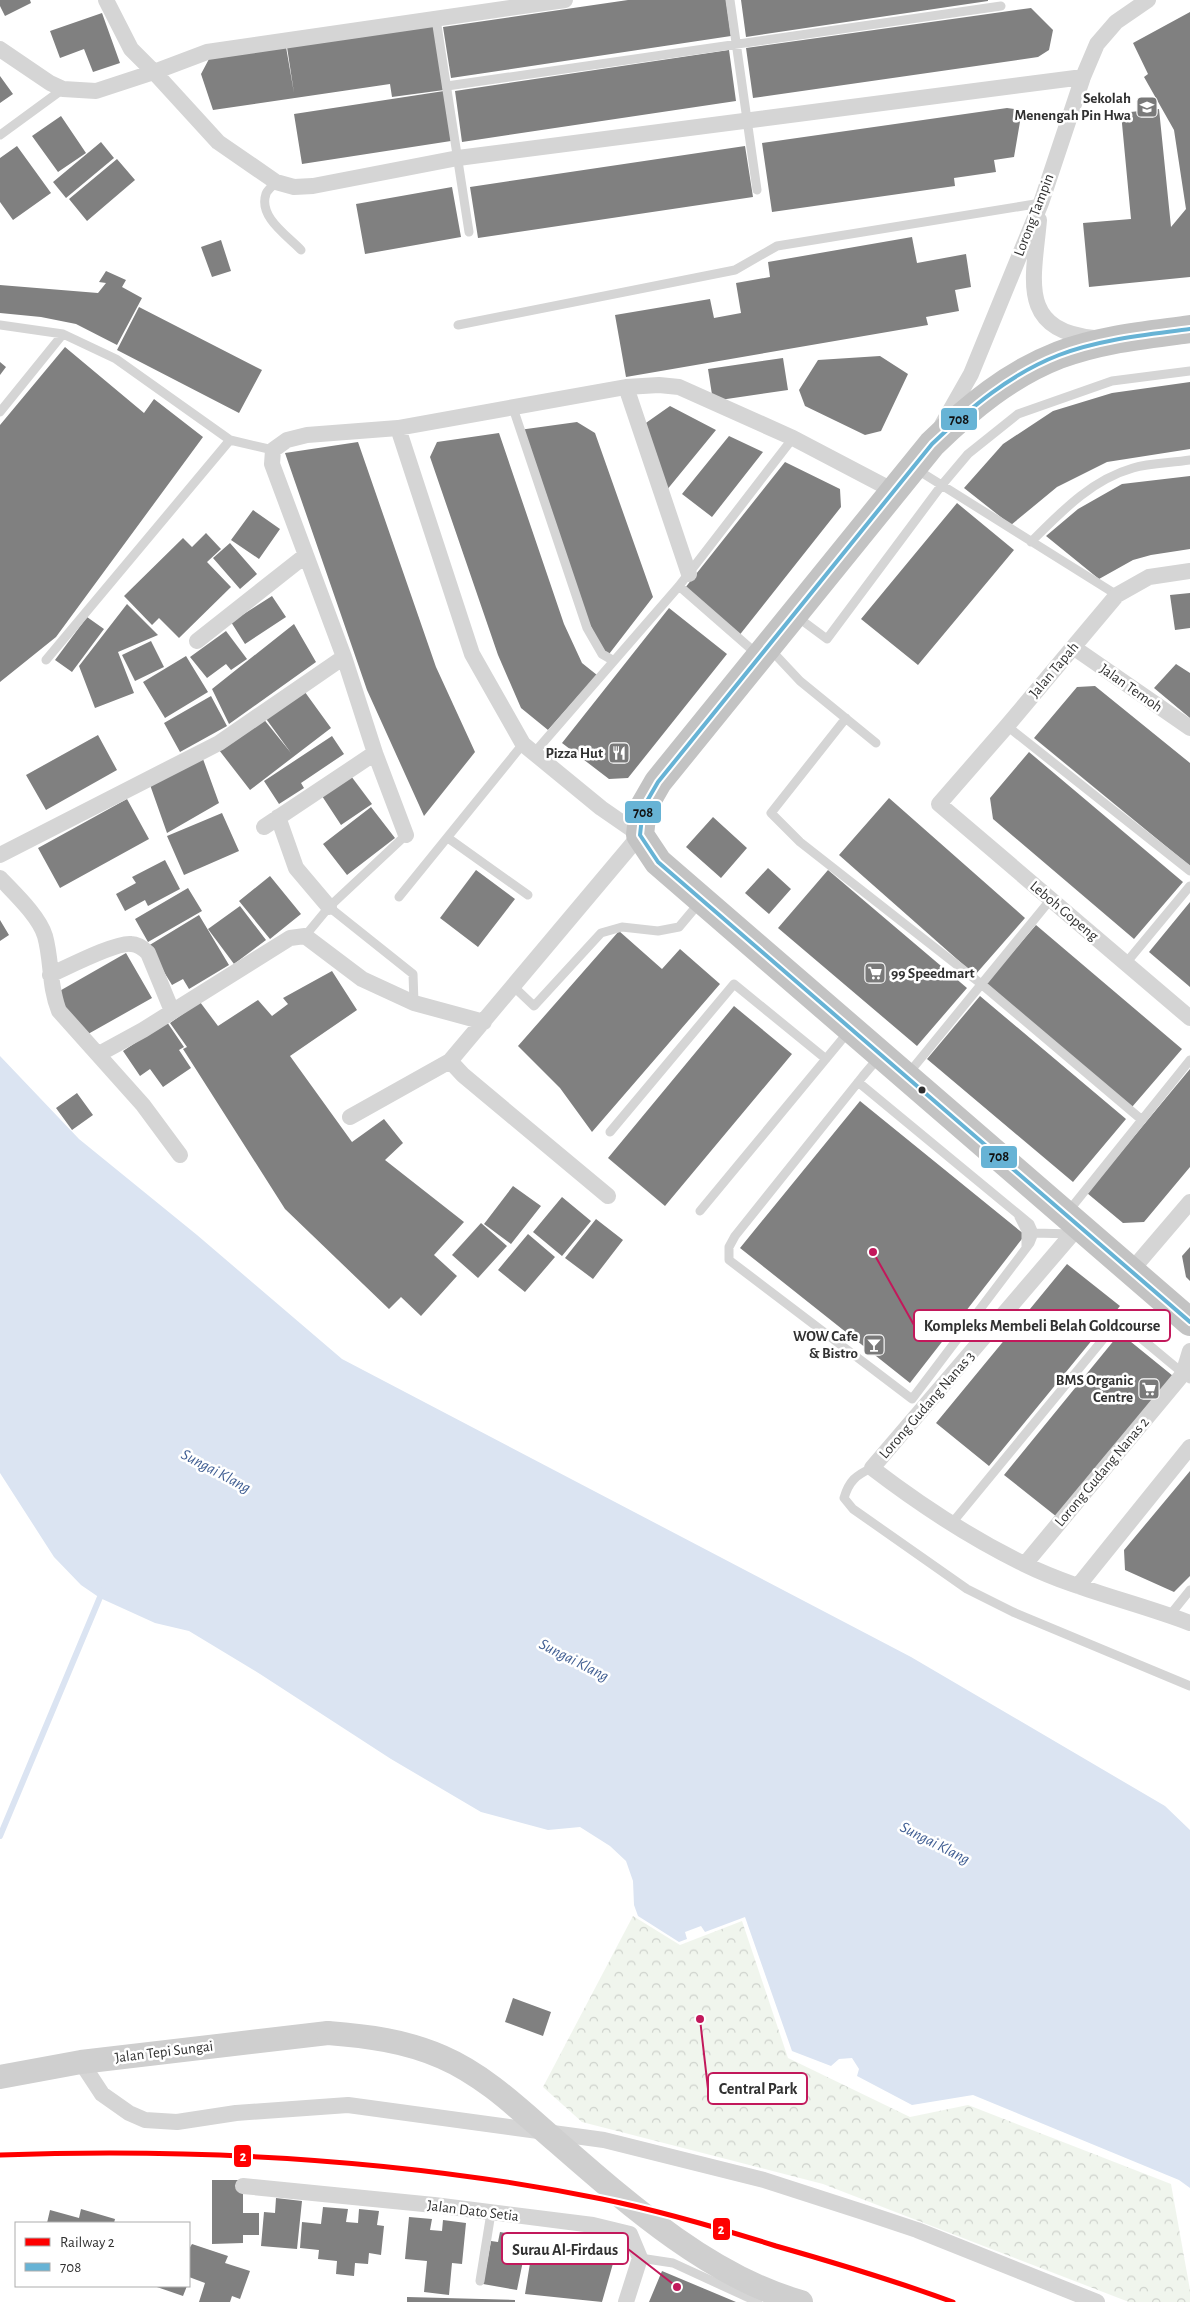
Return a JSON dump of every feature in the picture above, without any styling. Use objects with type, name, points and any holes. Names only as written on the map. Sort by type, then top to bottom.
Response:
[{"type":"highway","points":[[1190,329],[1108,341],[1061,354],[1030,368],[986,396],[961,416],[932,444],[658,782],[643,808],[640,835],[658,862],[880,1054],[1073,1225],[1131,1271],[1190,1322]]},
{"type":"main road","name":"Jalan Tepi Sungai","points":[[0,2077],[81,2062],[328,2033],[366,2036],[409,2046],[442,2057],[498,2091],[650,2221],[724,2269],[786,2298],[801,2302]]},
{"type":"street","points":[[106,0],[131,49],[218,142],[276,182],[294,187],[313,186],[458,158],[1082,77]]},
{"type":"street","points":[[0,49],[50,83],[63,89],[96,91],[207,52],[565,0]]},
{"type":"street","name":"Lorong Tampin","points":[[932,444],[971,374],[1041,203],[1082,77],[1097,44],[1116,22],[1148,0]]},
{"type":"street","points":[[1041,203],[1034,279],[1036,302],[1051,325],[1063,332],[1078,337],[1108,341]]},
{"type":"street","points":[[406,835],[375,753],[344,657],[272,464],[273,450],[287,440],[307,435],[398,428],[626,387],[658,385],[679,387],[793,438],[894,491]]},
{"type":"street","points":[[626,387],[684,580]]},
{"type":"street","points":[[350,1117],[450,1061],[640,835],[601,808],[528,748],[472,654],[398,428]]},
{"type":"street","points":[[197,641],[306,555]]},
{"type":"street","name":"Jalan Tapah","points":[[939,804],[1117,595],[1149,577],[1190,571]]},
{"type":"street","name":"Jalan Temoh","points":[[1073,647],[1190,728]]},
{"type":"street","points":[[0,854],[219,743],[344,657]]},
{"type":"street","points":[[264,827],[375,753]]},
{"type":"street","name":"Leboh Gopeng","points":[[939,804],[1190,1018]]},
{"type":"street","points":[[278,817],[296,868],[329,907]]},
{"type":"street","points":[[0,878],[26,906],[44,933],[53,997],[59,1011],[143,1105],[180,1155]]},
{"type":"street","points":[[99,1054],[143,1030],[290,938],[305,936],[362,979],[414,1003],[484,1022]]},
{"type":"street","points":[[50,975],[116,946],[130,943],[141,947],[148,953],[172,1011]]},
{"type":"street","points":[[450,1061],[469,1080],[608,1196]]},
{"type":"street","points":[[1131,1271],[1190,1202]]},
{"type":"street","name":"Lorong Gudang Nanas 3","points":[[1073,1225],[872,1468],[952,1523],[1025,1564],[1078,1586],[1190,1623]]},
{"type":"street","name":"Lorong Gudang Nanas 2","points":[[1025,1564],[1187,1376],[1190,1351]]},
{"type":"street","points":[[1078,1586],[1190,1447]]},
{"type":"street","points":[[81,2062],[102,2094],[129,2113],[145,2120],[176,2122],[236,2113],[348,2105],[490,2122],[604,2140],[764,2180],[863,2212],[917,2230],[1096,2302]]},
{"type":"street","name":"Jalan Dato Setia","points":[[243,2186],[434,2205],[593,2226],[630,2234],[640,2258]]},
{"type":"street","points":[[626,2302],[640,2258]]},
{"type":"lane","points":[[730,0],[757,190]]},
{"type":"lane","points":[[447,86],[1001,6]]},
{"type":"lane","points":[[436,19],[469,232]]},
{"type":"lane","points":[[0,135],[63,89]]},
{"type":"lane","points":[[276,182],[266,193],[264,203],[268,216],[301,250]]},
{"type":"lane","points":[[458,325],[734,270],[777,246],[1041,203]]},
{"type":"lane","points":[[0,325],[63,334],[116,359],[230,440],[273,450]]},
{"type":"lane","points":[[0,412],[63,334]]},
{"type":"lane","points":[[794,615],[827,639],[941,486],[968,454],[1018,414],[1112,381],[1190,371]]},
{"type":"lane","points":[[513,408],[587,628],[602,654],[614,661]]},
{"type":"lane","points":[[399,897],[448,838],[528,748],[614,661],[684,580],[793,438]]},
{"type":"lane","points":[[46,660],[230,440]]},
{"type":"lane","points":[[1031,542],[1069,504],[1099,483],[1133,468],[1190,460]]},
{"type":"lane","points":[[913,468],[1117,595]]},
{"type":"lane","points":[[684,580],[764,652],[876,743]]},
{"type":"lane","points":[[846,718],[770,813],[800,842],[980,983],[1142,1120]]},
{"type":"lane","points":[[1007,726],[1190,871]]},
{"type":"lane","points":[[305,936],[329,907],[406,835]]},
{"type":"lane","points":[[448,838],[528,895]]},
{"type":"lane","points":[[1126,963],[1190,886]]},
{"type":"lane","points":[[906,1077],[980,983],[1051,899]]},
{"type":"lane","points":[[514,987],[534,1006],[602,933],[622,927],[658,931],[679,927],[701,900]]},
{"type":"lane","points":[[329,907],[413,974],[414,1003]]},
{"type":"lane","points":[[610,1132],[734,984],[826,1060]]},
{"type":"lane","points":[[700,1211],[851,1029]]},
{"type":"lane","points":[[880,1054],[735,1236],[729,1247],[729,1260],[912,1400],[1026,1248],[1034,1233]]},
{"type":"lane","points":[[1034,1233],[1073,1225],[1142,1120],[1190,1060]]},
{"type":"lane","points":[[858,1082],[1030,1224],[1034,1233]]},
{"type":"lane","points":[[1018,1214],[1026,1231],[1026,1248]]},
{"type":"lane","points":[[952,1523],[1119,1320],[1187,1376]]},
{"type":"lane","points":[[872,1468],[856,1475],[848,1485],[844,1498],[853,1509],[967,1589],[1013,1612],[1190,1686]]},
{"type":"lane","points":[[1170,1615],[1190,1590]]},
{"type":"lane","points":[[480,2281],[491,2213]]},
{"type":"lane","points":[[640,2258],[673,2263],[758,2302]]},
{"type":"green space","points":[[633,1916],[680,1945],[742,1921],[788,2058],[910,2117],[968,2105],[1171,2184],[1190,2290],[1190,2302],[1129,2302],[823,2184],[582,2122],[543,2087]]},
{"type":"water","name":"Sungai Klang","points":[[0,1056],[79,1139],[197,1235],[342,1359],[911,1657],[1165,1806],[1190,1830],[1190,2188],[1179,2180],[973,2095],[912,2105],[857,2076],[859,2069],[852,2058],[839,2059],[831,2066],[792,2051],[745,1917],[705,1932],[701,1926],[685,1932],[687,1939],[679,1942],[638,1916],[634,1905],[633,1881],[626,1861],[610,1846],[580,1827],[548,1830],[481,1812],[391,1759],[260,1674],[189,1631],[155,1623],[100,1598],[81,1585],[54,1557],[0,1473]]},
{"type":"building","points":[[0,0],[30,0],[31,3],[5,16],[0,6]]},
{"type":"building","points":[[628,0],[726,0],[731,36],[451,78],[443,27]]},
{"type":"building","points":[[741,0],[988,0],[988,1],[746,37]]},
{"type":"building","points":[[1031,8],[1053,30],[1049,50],[1038,57],[753,98],[746,48]]},
{"type":"building","points":[[1190,12],[1190,277],[1089,287],[1083,223],[1131,219],[1121,113],[1159,109],[1171,227],[1186,209],[1174,130],[1144,77],[1148,74],[1133,43]]},
{"type":"building","points":[[102,13],[120,63],[93,72],[84,49],[60,58],[50,31]]},
{"type":"building","points":[[435,26],[444,90],[392,97],[390,84],[213,110],[201,74],[209,59],[286,47],[294,93],[287,47]]},
{"type":"building","points":[[729,50],[736,101],[462,142],[455,91]]},
{"type":"building","points":[[0,76],[13,94],[0,103]]},
{"type":"building","points":[[444,91],[451,141],[302,164],[294,114]]},
{"type":"building","points":[[1007,108],[1022,110],[1014,157],[994,160],[996,172],[954,178],[955,186],[772,212],[762,143]]},
{"type":"building","points":[[61,116],[86,153],[58,172],[32,136]]},
{"type":"building","points":[[101,142],[114,158],[66,198],[53,182]]},
{"type":"building","points":[[17,146],[51,193],[13,220],[0,202],[0,158]]},
{"type":"building","points":[[745,146],[753,197],[478,238],[470,187]]},
{"type":"building","points":[[117,159],[135,180],[87,221],[69,199]]},
{"type":"building","points":[[452,187],[461,237],[365,254],[356,204]]},
{"type":"building","points":[[912,237],[917,263],[966,254],[971,287],[955,290],[959,311],[926,317],[928,325],[626,377],[615,315],[710,299],[714,318],[741,313],[736,283],[770,277],[768,262]]},
{"type":"building","points":[[221,240],[231,271],[212,277],[201,247]]},
{"type":"building","points":[[106,271],[126,280],[122,287],[142,298],[117,345],[76,324],[41,317],[0,313],[0,285],[98,293],[106,283],[99,282]]},
{"type":"building","points":[[139,307],[262,370],[239,413],[117,350]]},
{"type":"building","points":[[65,347],[144,413],[154,399],[203,437],[56,637],[0,682],[0,425]]},
{"type":"building","points":[[880,356],[908,374],[881,431],[865,435],[805,406],[799,390],[818,360]]},
{"type":"building","points":[[783,358],[788,390],[713,401],[708,369]]},
{"type":"building","points":[[0,362],[6,367],[0,375]]},
{"type":"building","points":[[1190,382],[1190,449],[1107,462],[1057,487],[1011,525],[964,488],[1003,444],[1053,411],[1112,393]]},
{"type":"building","points":[[670,406],[716,430],[666,491],[643,425]]},
{"type":"building","points":[[577,422],[595,433],[653,597],[606,658],[570,583],[519,430]]},
{"type":"building","points":[[499,433],[564,624],[582,663],[597,675],[548,730],[521,708],[498,655],[430,457],[437,442]]},
{"type":"building","points":[[729,436],[763,452],[712,517],[682,494]]},
{"type":"building","points":[[358,442],[436,667],[475,752],[424,816],[367,690],[285,453]]},
{"type":"building","points":[[785,462],[840,489],[841,507],[738,637],[681,593]]},
{"type":"building","points":[[1190,476],[1190,549],[1133,560],[1099,579],[1046,536],[1078,509],[1122,484]]},
{"type":"building","points":[[957,503],[1014,550],[918,665],[861,619]]},
{"type":"building","points":[[253,510],[280,529],[259,559],[231,540]]},
{"type":"building","points":[[206,533],[221,549],[207,562],[231,587],[179,638],[159,618],[152,625],[124,596],[183,538],[192,547]]},
{"type":"building","points":[[230,543],[257,574],[240,589],[213,558]]},
{"type":"building","points":[[1190,593],[1190,628],[1175,630],[1170,595]]},
{"type":"building","points":[[272,596],[286,617],[245,644],[231,622]]},
{"type":"building","points":[[127,604],[158,635],[118,652],[134,693],[95,708],[79,666]]},
{"type":"building","points":[[669,608],[727,654],[628,778],[609,779],[562,743]]},
{"type":"building","points":[[87,617],[104,629],[72,672],[55,660]]},
{"type":"building","points":[[294,624],[316,662],[229,724],[212,689]]},
{"type":"building","points":[[226,631],[247,659],[231,670],[226,664],[207,678],[190,657]]},
{"type":"building","points":[[151,641],[164,667],[135,681],[122,655]]},
{"type":"building","points":[[186,656],[208,692],[165,718],[143,682]]},
{"type":"building","points":[[1176,664],[1190,673],[1190,718],[1154,688]]},
{"type":"building","points":[[1095,686],[1190,763],[1190,866],[1034,738],[1077,687]]},
{"type":"building","points":[[302,688],[331,728],[250,790],[219,750],[262,717],[291,753],[264,716]]},
{"type":"building","points":[[211,696],[227,726],[180,752],[164,723]]},
{"type":"building","points":[[98,735],[117,770],[46,810],[26,775]]},
{"type":"building","points":[[332,736],[344,754],[301,783],[304,788],[279,804],[264,781]]},
{"type":"building","points":[[1029,752],[1183,882],[1134,939],[993,819],[990,798]]},
{"type":"building","points":[[203,759],[219,803],[167,833],[149,782]]},
{"type":"building","points":[[351,776],[372,804],[341,825],[322,796]]},
{"type":"building","points":[[889,798],[1025,918],[975,975],[839,855]]},
{"type":"building","points":[[127,799],[149,839],[60,888],[38,848]]},
{"type":"building","points":[[371,807],[395,838],[347,875],[323,844]]},
{"type":"building","points":[[222,813],[239,851],[184,875],[167,836]]},
{"type":"building","points":[[713,817],[747,848],[721,878],[686,847]]},
{"type":"building","points":[[165,860],[180,889],[148,906],[145,900],[125,911],[116,894],[136,883],[132,877]]},
{"type":"building","points":[[768,868],[791,889],[769,914],[745,893]]},
{"type":"building","points":[[476,870],[515,899],[478,947],[440,918]]},
{"type":"building","points":[[828,870],[967,988],[917,1046],[778,928]]},
{"type":"building","points":[[270,876],[301,914],[270,939],[239,901]]},
{"type":"building","points":[[188,888],[202,911],[148,942],[135,919]]},
{"type":"building","points":[[1190,902],[1190,987],[1149,952]]},
{"type":"building","points":[[240,906],[266,940],[234,964],[208,929]]},
{"type":"building","points":[[199,915],[229,965],[189,989],[183,979],[172,985],[148,946]]},
{"type":"building","points":[[0,920],[9,935],[0,941]]},
{"type":"building","points":[[1036,925],[1182,1049],[1132,1107],[986,983]]},
{"type":"building","points":[[619,931],[662,969],[680,949],[720,984],[592,1132],[560,1088],[518,1046]]},
{"type":"building","points":[[126,953],[152,998],[81,1038],[56,993]]},
{"type":"building","points":[[332,971],[357,1010],[290,1056],[352,1142],[384,1119],[403,1143],[385,1160],[464,1222],[434,1255],[457,1276],[421,1316],[401,1297],[389,1309],[285,1209],[183,1049],[187,1047],[170,1023],[200,1002],[218,1026],[258,1000],[272,1016],[288,1004],[283,998]]},
{"type":"building","points":[[980,996],[1126,1119],[1073,1182],[927,1059]]},
{"type":"building","points":[[734,1006],[792,1054],[665,1206],[608,1158]]},
{"type":"building","points":[[167,1022],[184,1047],[179,1050],[191,1068],[163,1087],[150,1069],[140,1076],[123,1051]]},
{"type":"building","points":[[1190,1069],[1190,1167],[1144,1222],[1123,1223],[1087,1193]]},
{"type":"building","points":[[77,1093],[93,1115],[72,1130],[56,1108]]},
{"type":"building","points":[[860,1101],[1025,1235],[910,1383],[740,1248]]},
{"type":"building","points":[[513,1186],[541,1206],[511,1244],[484,1224]]},
{"type":"building","points":[[562,1197],[591,1221],[562,1256],[533,1232]]},
{"type":"building","points":[[596,1219],[623,1240],[593,1279],[565,1258]]},
{"type":"building","points":[[481,1223],[507,1246],[478,1278],[452,1255]]},
{"type":"building","points":[[528,1234],[555,1257],[525,1292],[498,1270]]},
{"type":"building","points":[[1190,1247],[1190,1281],[1186,1277],[1182,1256]]},
{"type":"building","points":[[1067,1264],[1120,1306],[989,1466],[936,1423]]},
{"type":"building","points":[[1120,1333],[1173,1376],[1057,1517],[1004,1475]]},
{"type":"building","points":[[1190,1471],[1190,1576],[1174,1592],[1125,1570],[1124,1550]]},
{"type":"building","points":[[513,1998],[551,2012],[543,2036],[505,2022]]},
{"type":"building","points":[[212,2180],[243,2180],[243,2213],[259,2213],[259,2235],[243,2235],[243,2243],[212,2244]]},
{"type":"building","points":[[276,2198],[302,2201],[297,2249],[261,2246],[264,2212],[275,2213]]},
{"type":"building","points":[[323,2207],[348,2209],[346,2222],[358,2223],[359,2209],[379,2211],[377,2225],[384,2226],[381,2255],[369,2253],[368,2264],[355,2263],[354,2276],[336,2274],[337,2261],[318,2259],[319,2250],[300,2248],[302,2222],[321,2224]]},
{"type":"building","points":[[81,2209],[115,2219],[114,2222],[47,2222],[50,2210],[79,2218]]},
{"type":"building","points":[[409,2217],[432,2219],[430,2230],[442,2231],[443,2220],[466,2223],[462,2264],[452,2263],[449,2295],[424,2292],[427,2261],[405,2259]]},
{"type":"building","points":[[500,2232],[528,2237],[517,2290],[483,2284],[491,2241],[498,2242]]},
{"type":"building","points":[[549,2243],[614,2260],[602,2302],[525,2294],[531,2257],[544,2260]]},
{"type":"building","points":[[192,2244],[228,2256],[225,2263],[250,2271],[240,2299],[232,2296],[230,2302],[199,2302],[205,2283],[190,2277],[190,2247]]},
{"type":"building","points":[[662,2271],[736,2302],[649,2302]]},
{"type":"building","points":[[157,2287],[187,2287],[183,2296]]},
{"type":"building","points":[[407,2297],[515,2300],[515,2302],[407,2302]]},
{"type":"waterway","points":[[0,1836],[103,1590]]},
{"type":"rail line","name":"2","points":[[0,2155],[151,2153],[302,2159],[452,2174],[527,2185],[602,2199],[690,2220],[953,2302]]},
{"type":"transit line","name":"708","points":[[1190,329],[1107,341],[1059,355],[1007,382],[946,431],[932,444],[658,782],[643,808],[640,835],[658,862],[1190,1322]]},
{"type":"place","name":"Sekolah Menengah Pin Hwa","points":[[1147,107]]},
{"type":"place","name":"Pizza Hut","points":[[619,753]]},
{"type":"place","name":"99 Speedmart","points":[[875,973]]},
{"type":"place","name":"Kompleks Membeli Belah Goldcourse","points":[[873,1252]]},
{"type":"place","name":"WOW Cafe & Bistro","points":[[874,1345]]},
{"type":"place","name":"BMS Organic Centre","points":[[1149,1389]]},
{"type":"place","name":"Central Park","points":[[700,2019]]},
{"type":"place","name":"Surau Al-Firdaus","points":[[677,2287]]}]
